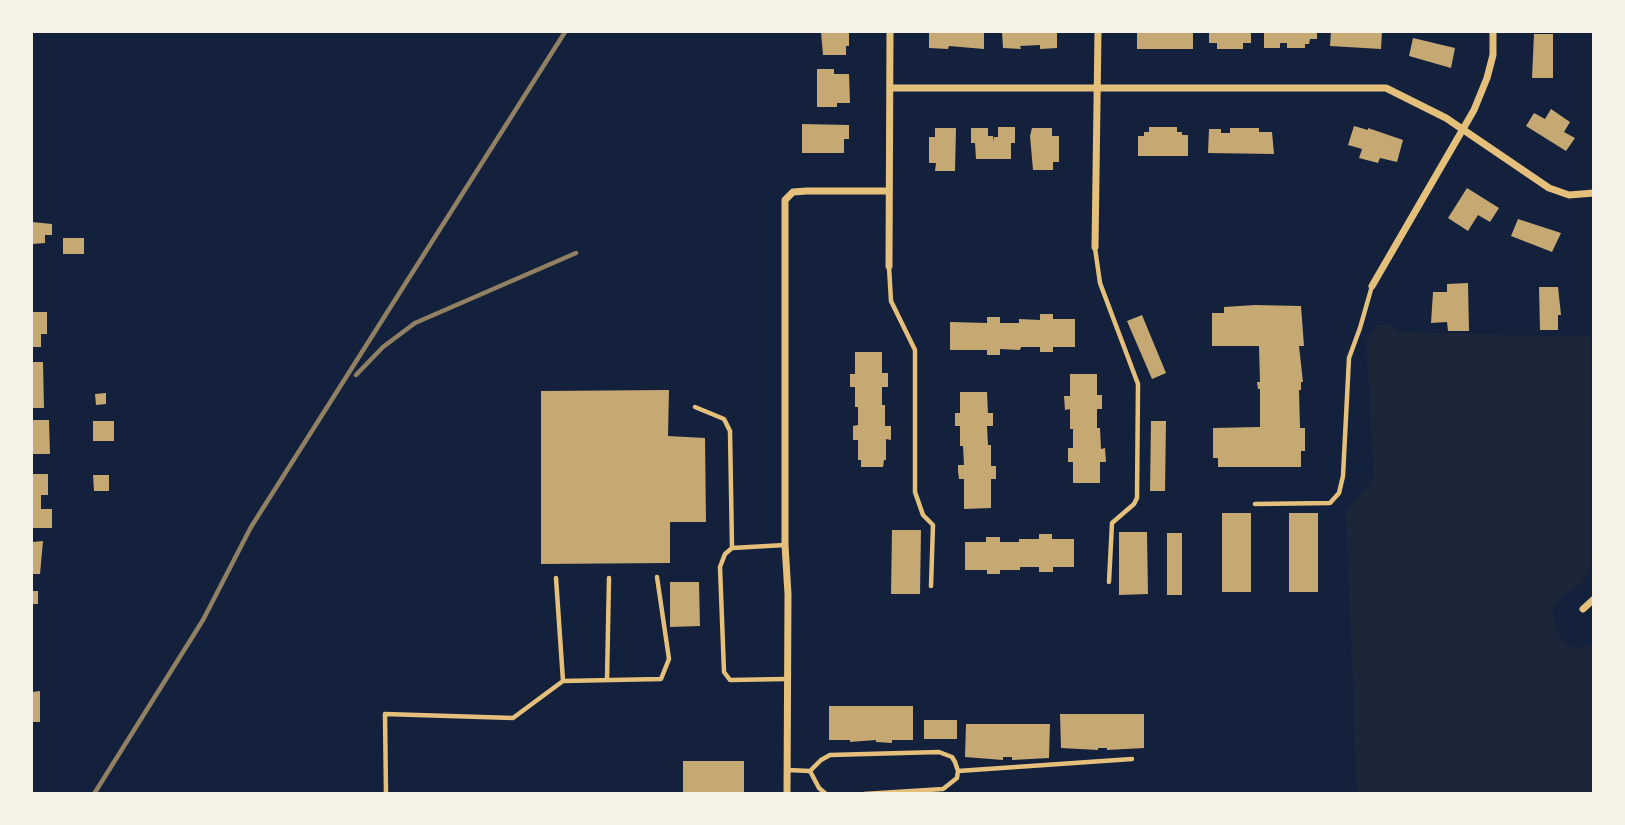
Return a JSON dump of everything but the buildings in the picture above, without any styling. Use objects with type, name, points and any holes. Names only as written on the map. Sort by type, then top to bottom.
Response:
[{"type":"street","points":[[889,266],[890,32]]},
{"type":"street","points":[[1095,247],[1098,32]]},
{"type":"street","points":[[1372,285],[1474,110],[1493,55],[1493,32]]},
{"type":"street","points":[[891,88],[1386,88],[1419,103],[1549,188],[1570,195],[1594,193]]},
{"type":"street","points":[[787,793],[785,200],[793,192],[889,191]]},
{"type":"street","points":[[1583,609],[1594,599]]},
{"type":"lane","points":[[1095,247],[1100,283],[1138,384],[1137,498],[1134,504],[1112,523],[1109,582]]},
{"type":"lane","points":[[889,266],[891,301],[915,350],[915,492],[923,515],[933,525],[932,586]]},
{"type":"lane","points":[[1255,504],[1331,503],[1339,493],[1343,476],[1349,358],[1372,285]]},
{"type":"lane","points":[[695,407],[724,419],[730,431],[732,548]]},
{"type":"lane","points":[[785,545],[732,548],[725,554],[720,567],[724,673],[730,680],[786,680]]},
{"type":"lane","points":[[386,793],[385,714],[513,718],[563,681],[661,678],[669,659],[657,577]]},
{"type":"lane","points":[[556,578],[563,681]]},
{"type":"lane","points":[[607,680],[609,578]]},
{"type":"lane","points":[[788,770],[810,771],[831,755],[939,752],[952,758],[958,771],[957,778],[943,789],[864,793]]},
{"type":"lane","points":[[958,771],[1132,759]]},
{"type":"lane","points":[[810,771],[819,788],[826,793]]},
{"type":"shaded area","points":[[1392,324],[1397,332],[1590,337],[1591,563],[1588,574],[1581,583],[1562,596],[1552,610],[1556,629],[1570,646],[1578,648],[1593,644],[1593,793],[1357,793],[1346,512],[1374,477],[1366,340],[1377,325]]},
{"type":"railway","points":[[94,794],[203,620],[251,527],[565,32]]},
{"type":"railway","points":[[356,375],[383,347],[415,323],[576,253]]}]
